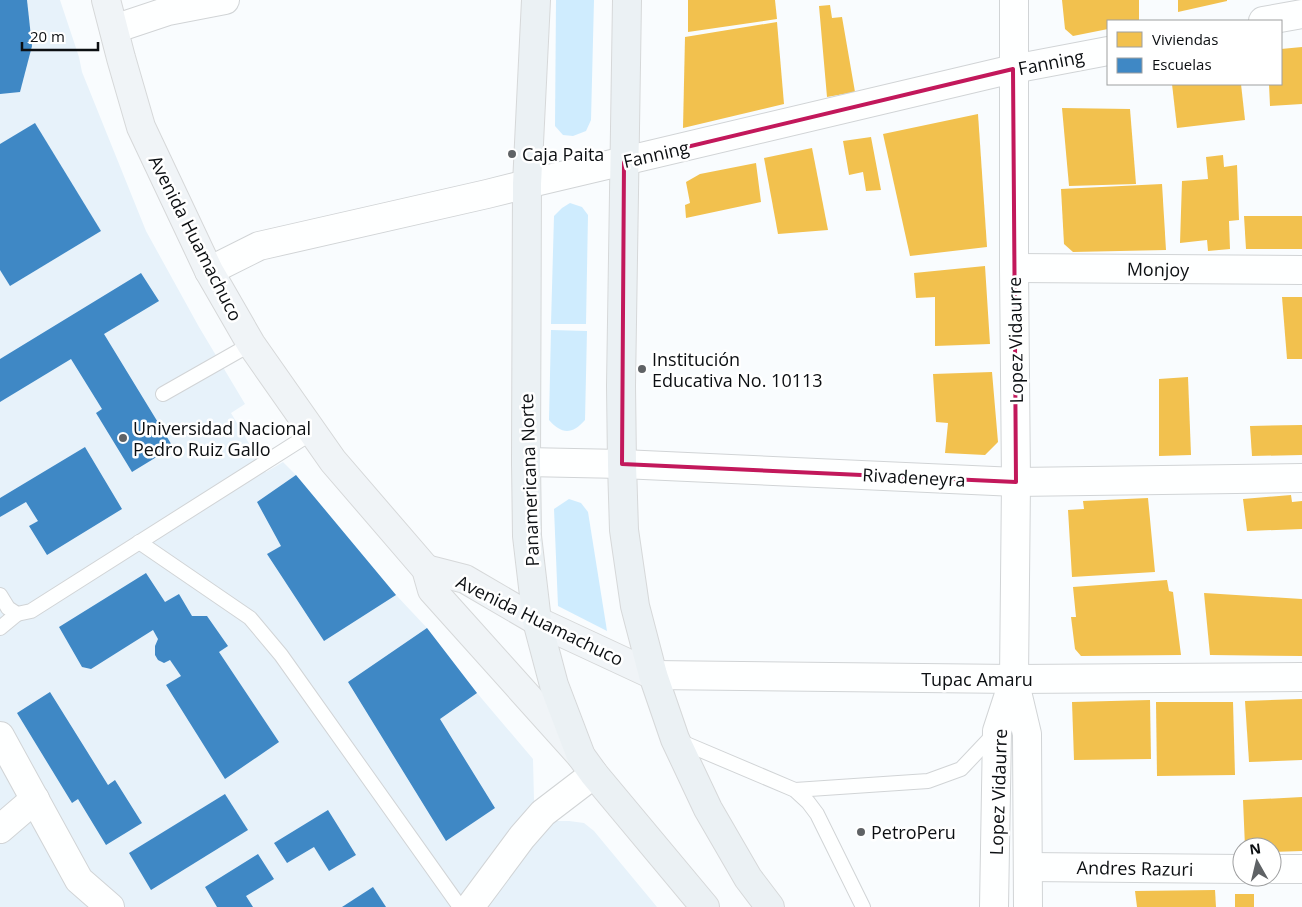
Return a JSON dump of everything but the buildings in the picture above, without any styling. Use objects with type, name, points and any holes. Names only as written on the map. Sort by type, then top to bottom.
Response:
[{"type":"highway","name":"Panamericana Norte","points":[[536,0],[527,184],[526,462],[527,536],[537,621],[554,685],[587,765],[705,907]]},
{"type":"highway","points":[[627,0],[621,386],[622,464],[624,530],[635,606],[653,675],[675,739],[708,809],[748,878],[770,907]]},
{"type":"main road","name":"Avenida Huamachuco","points":[[106,0],[141,127],[209,271],[251,344],[334,461],[426,569],[432,590],[587,765]]},
{"type":"main road","name":"Avenida Huamachuco","points":[[426,569],[465,579],[537,621],[653,675]]},
{"type":"street","points":[[114,29],[168,11],[225,0]]},
{"type":"street","name":"Lopez Vidaurre","points":[[1014,0],[1016,482],[1014,679],[1027,734],[1028,907]]},
{"type":"street","points":[[1269,20],[1302,14]]},
{"type":"street","name":"Fanning","points":[[209,271],[259,246],[624,162],[1013,69],[1107,51]]},
{"type":"street","name":"Monjoy","points":[[1014,268],[1302,270]]},
{"type":"street","name":"Rivadeneyra","points":[[526,462],[622,464],[1016,482],[1302,478]]},
{"type":"street","name":"Tupac Amaru","points":[[653,675],[1014,679],[1302,677]]},
{"type":"street","name":"Lopez Vidaurre","points":[[994,907],[997,732],[1014,679]]},
{"type":"street","points":[[0,736],[79,880],[110,907]]},
{"type":"street","points":[[470,907],[522,837],[587,765]]},
{"type":"street","points":[[0,829],[35,799]]},
{"type":"street","name":"Andres Razuri","points":[[1028,867],[1232,869]]},
{"type":"street","points":[[1282,869],[1302,870]]},
{"type":"lane","points":[[163,394],[251,344]]},
{"type":"lane","points":[[0,628],[17,614],[30,611],[313,432]]},
{"type":"lane","points":[[139,542],[250,618],[281,655],[460,907]]},
{"type":"lane","points":[[0,595],[8,608],[17,614]]},
{"type":"lane","points":[[795,790],[928,781],[961,769],[997,732]]},
{"type":"lane","points":[[675,739],[795,790],[817,814],[863,907]]},
{"type":"highlighted area","points":[[1013,69],[1016,482],[622,464],[624,162]]},
{"type":"shaded area","name":"Universidad Nacional Pedro Ruiz Gallo","points":[[0,0],[60,0],[79,57],[82,72],[146,231],[199,327],[245,404],[231,413],[266,472],[283,462],[296,475],[396,595],[427,628],[477,693],[533,759],[534,800],[548,821],[584,823],[594,831],[657,907],[0,907]]},
{"type":"shaded area","points":[[556,0],[594,0],[591,120],[586,131],[573,136],[563,135],[555,126]]},
{"type":"shaded area","points":[[570,203],[582,207],[588,215],[586,324],[551,324],[554,216]]},
{"type":"shaded area","points":[[551,330],[587,331],[585,420],[576,428],[567,431],[553,425],[549,420]]},
{"type":"shaded area","points":[[569,499],[581,503],[588,512],[607,631],[558,606],[554,509]]},
{"type":"place","name":"Caja Paita","points":[[512,154]]},
{"type":"place","name":"Institución Educativa No. 10113","points":[[642,369]]},
{"type":"place","name":"Universidad Nacional Pedro Ruiz Gallo","points":[[123,438]]},
{"type":"place","name":"PetroPeru","points":[[861,832]]}]
